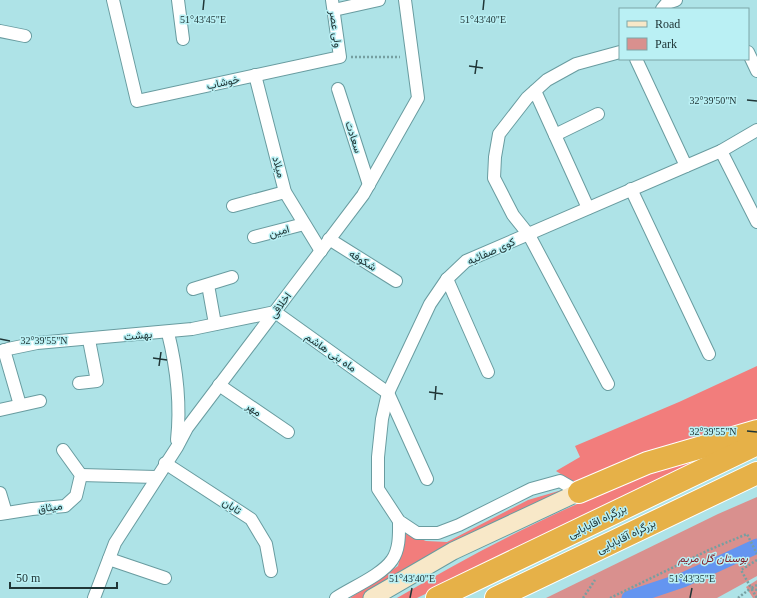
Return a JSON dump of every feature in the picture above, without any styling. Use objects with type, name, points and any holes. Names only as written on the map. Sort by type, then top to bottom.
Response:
[{"type":"highway","points":[[579,492],[647,463],[757,431]]},
{"type":"highway","name":"بزرگراه اقابابایی","points":[[437,598],[757,444]]},
{"type":"highway","name":"بزرگراه آقابابایی","points":[[496,598],[757,473]]},
{"type":"main road","points":[[372,598],[453,551],[579,492]]},
{"type":"street","name":"خوشاب","points":[[113,0],[137,101],[340,57]]},
{"type":"street","points":[[178,0],[183,39]]},
{"type":"street","points":[[333,5],[379,0]]},
{"type":"street","name":"اخلاقی","points":[[94,598],[115,543],[165,463],[177,447],[186,428],[275,312],[369,185],[418,98],[405,0]]},
{"type":"street","points":[[663,8],[667,4],[676,0]]},
{"type":"street","name":"ولی عصر","points":[[333,5],[340,57]]},
{"type":"street","points":[[0,31],[25,36]]},
{"type":"street","points":[[608,384],[529,235],[513,216],[494,178],[495,157],[499,134],[527,98],[547,80],[576,64],[619,52]]},
{"type":"street","points":[[749,54],[757,71]]},
{"type":"street","points":[[636,60],[686,166]]},
{"type":"street","name":"میلاد","points":[[255,75],[285,192],[320,251]]},
{"type":"street","name":"سعادت","points":[[338,89],[369,185]]},
{"type":"street","points":[[535,90],[588,208]]},
{"type":"street","points":[[555,135],[598,114]]},
{"type":"street","name":"کوی صفائیه","points":[[399,521],[378,488],[378,457],[382,419],[388,393],[430,304],[447,279],[466,261],[529,235],[631,188],[721,151],[757,130]]},
{"type":"street","points":[[721,151],[757,222]]},
{"type":"street","points":[[631,188],[709,354]]},
{"type":"street","points":[[233,206],[285,192]]},
{"type":"street","name":"امین","points":[[254,237],[304,224]]},
{"type":"street","name":"شکوفه","points":[[329,239],[396,281]]},
{"type":"street","points":[[194,289],[232,277]]},
{"type":"street","points":[[447,279],[488,372]]},
{"type":"street","points":[[208,285],[215,324]]},
{"type":"street","name":"بهشت","points":[[2,351],[37,343],[168,333],[275,312]]},
{"type":"street","name":"ماه بنی هاشم","points":[[275,312],[388,393]]},
{"type":"street","points":[[168,333],[178,378],[180,413],[177,447]]},
{"type":"street","points":[[78,383],[97,381],[89,340]]},
{"type":"street","points":[[2,351],[20,405]]},
{"type":"street","name":"مهر","points":[[219,385],[288,432]]},
{"type":"street","points":[[388,393],[427,478]]},
{"type":"street","points":[[0,410],[40,401]]},
{"type":"street","points":[[63,450],[82,476],[156,477]]},
{"type":"street","name":"تابان","points":[[165,463],[252,520],[266,544],[271,571]]},
{"type":"street","name":"میثاق","points":[[3,514],[65,506],[76,496],[82,476]]},
{"type":"street","points":[[399,521],[417,533],[438,533],[459,525],[531,489],[560,481],[579,492]]},
{"type":"street","points":[[0,493],[3,514]]},
{"type":"street","points":[[336,598],[370,578],[392,560],[400,539],[399,521]]},
{"type":"street","points":[[109,559],[165,578]]},
{"type":"path","points":[[340,57],[413,57]]},
{"type":"path","points":[[610,598],[710,549],[748,534],[757,554]]},
{"type":"path","points":[[757,560],[741,570],[757,598]]},
{"type":"path","points":[[583,598],[595,580]]},
{"type":"path","points":[[738,598],[757,584]]},
{"type":"path","points":[[751,588],[757,590]]},
{"type":"green space","name":"بوستان گل مریم","points":[[757,497],[757,576],[717,598],[546,598],[718,514]]},
{"type":"green space","points":[[757,580],[757,598],[753,598],[746,587]]},
{"type":"shaded area","points":[[757,366],[757,426],[580,486],[556,471],[580,457],[575,446],[679,402]]},
{"type":"shaded area","points":[[731,447],[417,598],[397,598],[492,545],[525,528],[591,498],[658,471]]},
{"type":"shaded area","points":[[562,490],[569,492],[365,598],[350,598],[398,566],[406,533],[426,541],[447,542],[528,500]]},
{"type":"waterway","points":[[629,598],[683,580],[757,546]]}]
